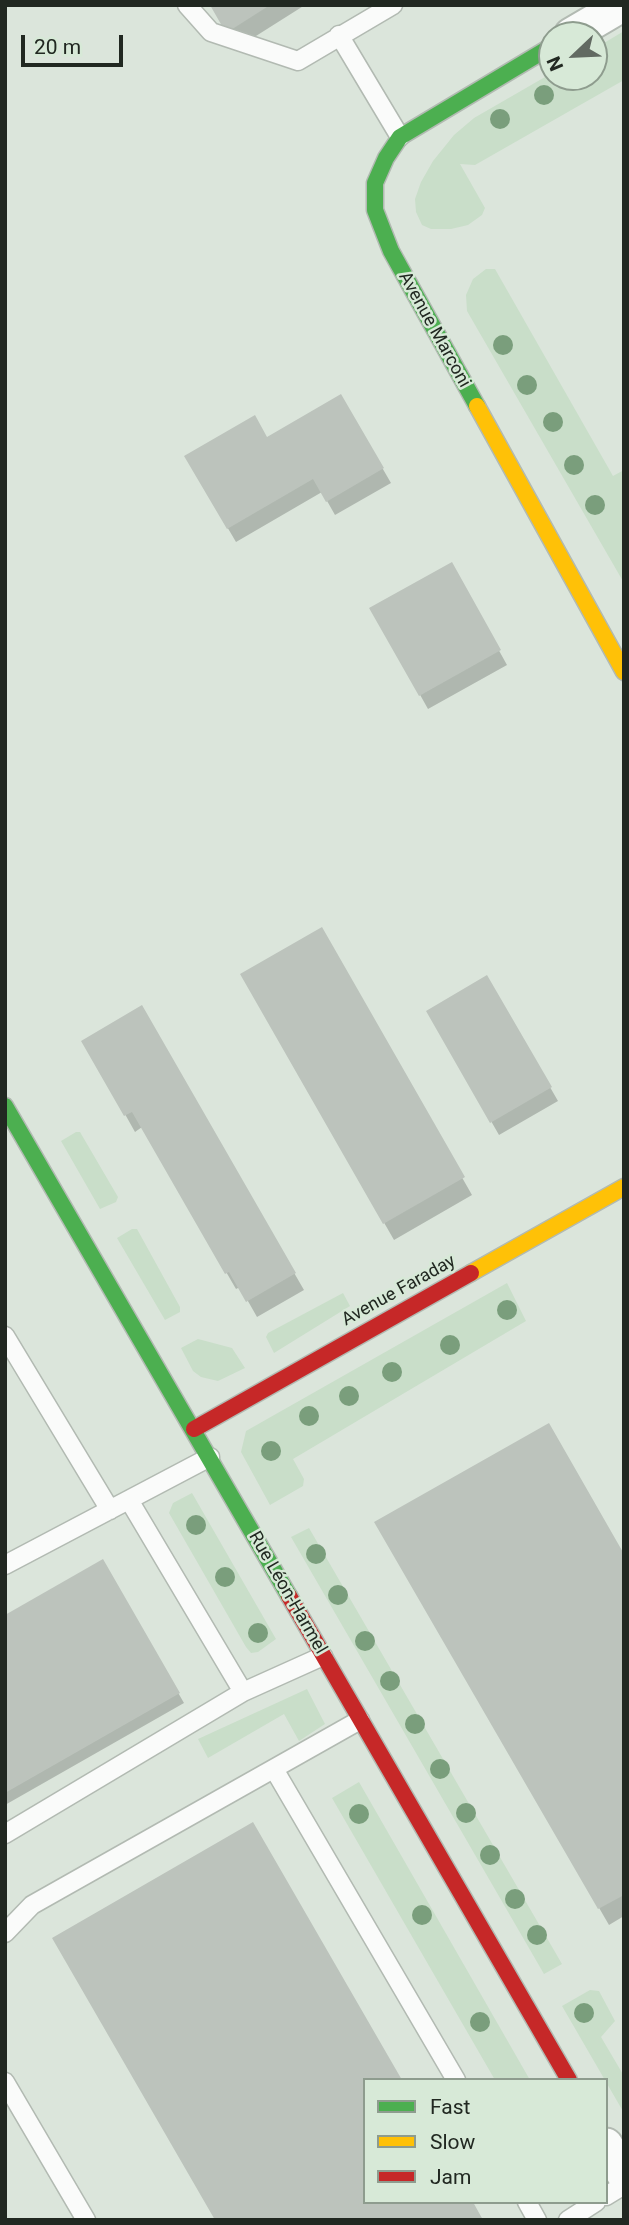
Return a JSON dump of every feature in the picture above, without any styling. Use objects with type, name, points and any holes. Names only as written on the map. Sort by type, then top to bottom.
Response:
[{"type":"street","points":[[595,21],[622,5]]},
{"type":"street","name":"Avenue Marconi","points":[[538,54],[400,136],[375,183],[375,210],[391,251],[624,672]]},
{"type":"street","name":"Rue Léon-Harmel","points":[[5,1106],[568,2078]]},
{"type":"street","name":"Avenue Faraday","points":[[194,1429],[624,1187]]},
{"type":"street","points":[[608,2148],[624,2175]]},
{"type":"lane","points":[[187,5],[211,32],[298,61],[393,5]]},
{"type":"lane","points":[[339,35],[400,136]]},
{"type":"lane","points":[[5,1336],[110,1510]]},
{"type":"lane","points":[[5,1565],[210,1457]]},
{"type":"lane","points":[[129,1500],[243,1692]]},
{"type":"lane","points":[[5,1834],[243,1692],[323,1656]]},
{"type":"lane","points":[[5,1933],[32,1905],[360,1720]]},
{"type":"lane","points":[[274,1769],[455,2078]]},
{"type":"lane","points":[[5,2082],[86,2220]]},
{"type":"lane","points":[[608,2195],[624,2185]]},
{"type":"lane","points":[[528,2204],[537,2220]]},
{"type":"lane","points":[[568,2220],[593,2204]]},
{"type":"green space","points":[[624,31],[624,80],[608,89],[608,41]]},
{"type":"green space","points":[[538,81],[538,91],[605,91],[475,165],[460,164],[485,208],[482,215],[468,225],[451,229],[431,229],[422,225],[416,212],[415,199],[421,182],[433,161],[454,135],[474,118]]},
{"type":"green space","points":[[486,269],[495,269],[613,476],[624,470],[624,583],[467,311],[466,295],[473,279]]},
{"type":"green space","points":[[80,1132],[118,1197],[116,1202],[100,1209],[61,1141]]},
{"type":"green space","points":[[137,1229],[180,1307],[180,1312],[165,1320],[117,1238]]},
{"type":"green space","points":[[507,1283],[526,1321],[293,1459],[304,1479],[303,1486],[270,1505],[241,1452],[246,1431]]},
{"type":"green space","points":[[343,1293],[350,1306],[274,1353],[266,1337],[268,1333]]},
{"type":"green space","points":[[198,1339],[232,1348],[245,1368],[218,1381],[201,1377],[193,1371],[181,1348]]},
{"type":"green space","points":[[192,1493],[276,1639],[258,1652],[251,1653],[246,1647],[169,1513],[173,1503]]},
{"type":"green space","points":[[309,1528],[562,1964],[544,1974],[291,1537]]},
{"type":"green space","points":[[307,1689],[325,1724],[299,1741],[284,1714],[208,1758],[198,1739]]},
{"type":"green space","points":[[359,1782],[529,2078],[494,2078],[332,1798]]},
{"type":"green space","points":[[590,1990],[599,1991],[615,2021],[601,2037],[624,2076],[624,2113],[608,2085],[608,2078],[604,2078],[562,2006]]},
{"type":"building","points":[[210,5],[270,5],[226,33]]},
{"type":"building","points":[[341,394],[384,468],[326,502],[313,479],[227,529],[184,456],[255,415],[267,437]]},
{"type":"building","points":[[452,562],[501,650],[419,696],[369,608]]},
{"type":"building","points":[[322,927],[465,1177],[383,1224],[240,974]]},
{"type":"building","points":[[487,975],[552,1087],[490,1123],[426,1011]]},
{"type":"building","points":[[142,1005],[296,1273],[246,1302],[229,1272],[225,1274],[132,1112],[124,1116],[81,1041]]},
{"type":"building","points":[[549,1423],[624,1554],[624,1895],[598,1909],[374,1522]]},
{"type":"building","points":[[103,1559],[180,1693],[5,1793],[5,1615]]},
{"type":"building","points":[[253,1822],[401,2078],[363,2078],[363,2204],[474,2204],[483,2220],[215,2220],[52,1938]]},
{"type":"traffic: fast","points":[[477,406],[391,251],[375,210],[375,183],[386,158],[400,137],[538,54]]},
{"type":"traffic: fast","points":[[5,1106],[289,1596]]},
{"type":"traffic: slow","points":[[477,406],[624,672]]},
{"type":"traffic: slow","points":[[471,1273],[624,1187]]},
{"type":"traffic: jam","points":[[194,1429],[471,1273]]},
{"type":"traffic: jam","points":[[289,1596],[568,2078]]}]
